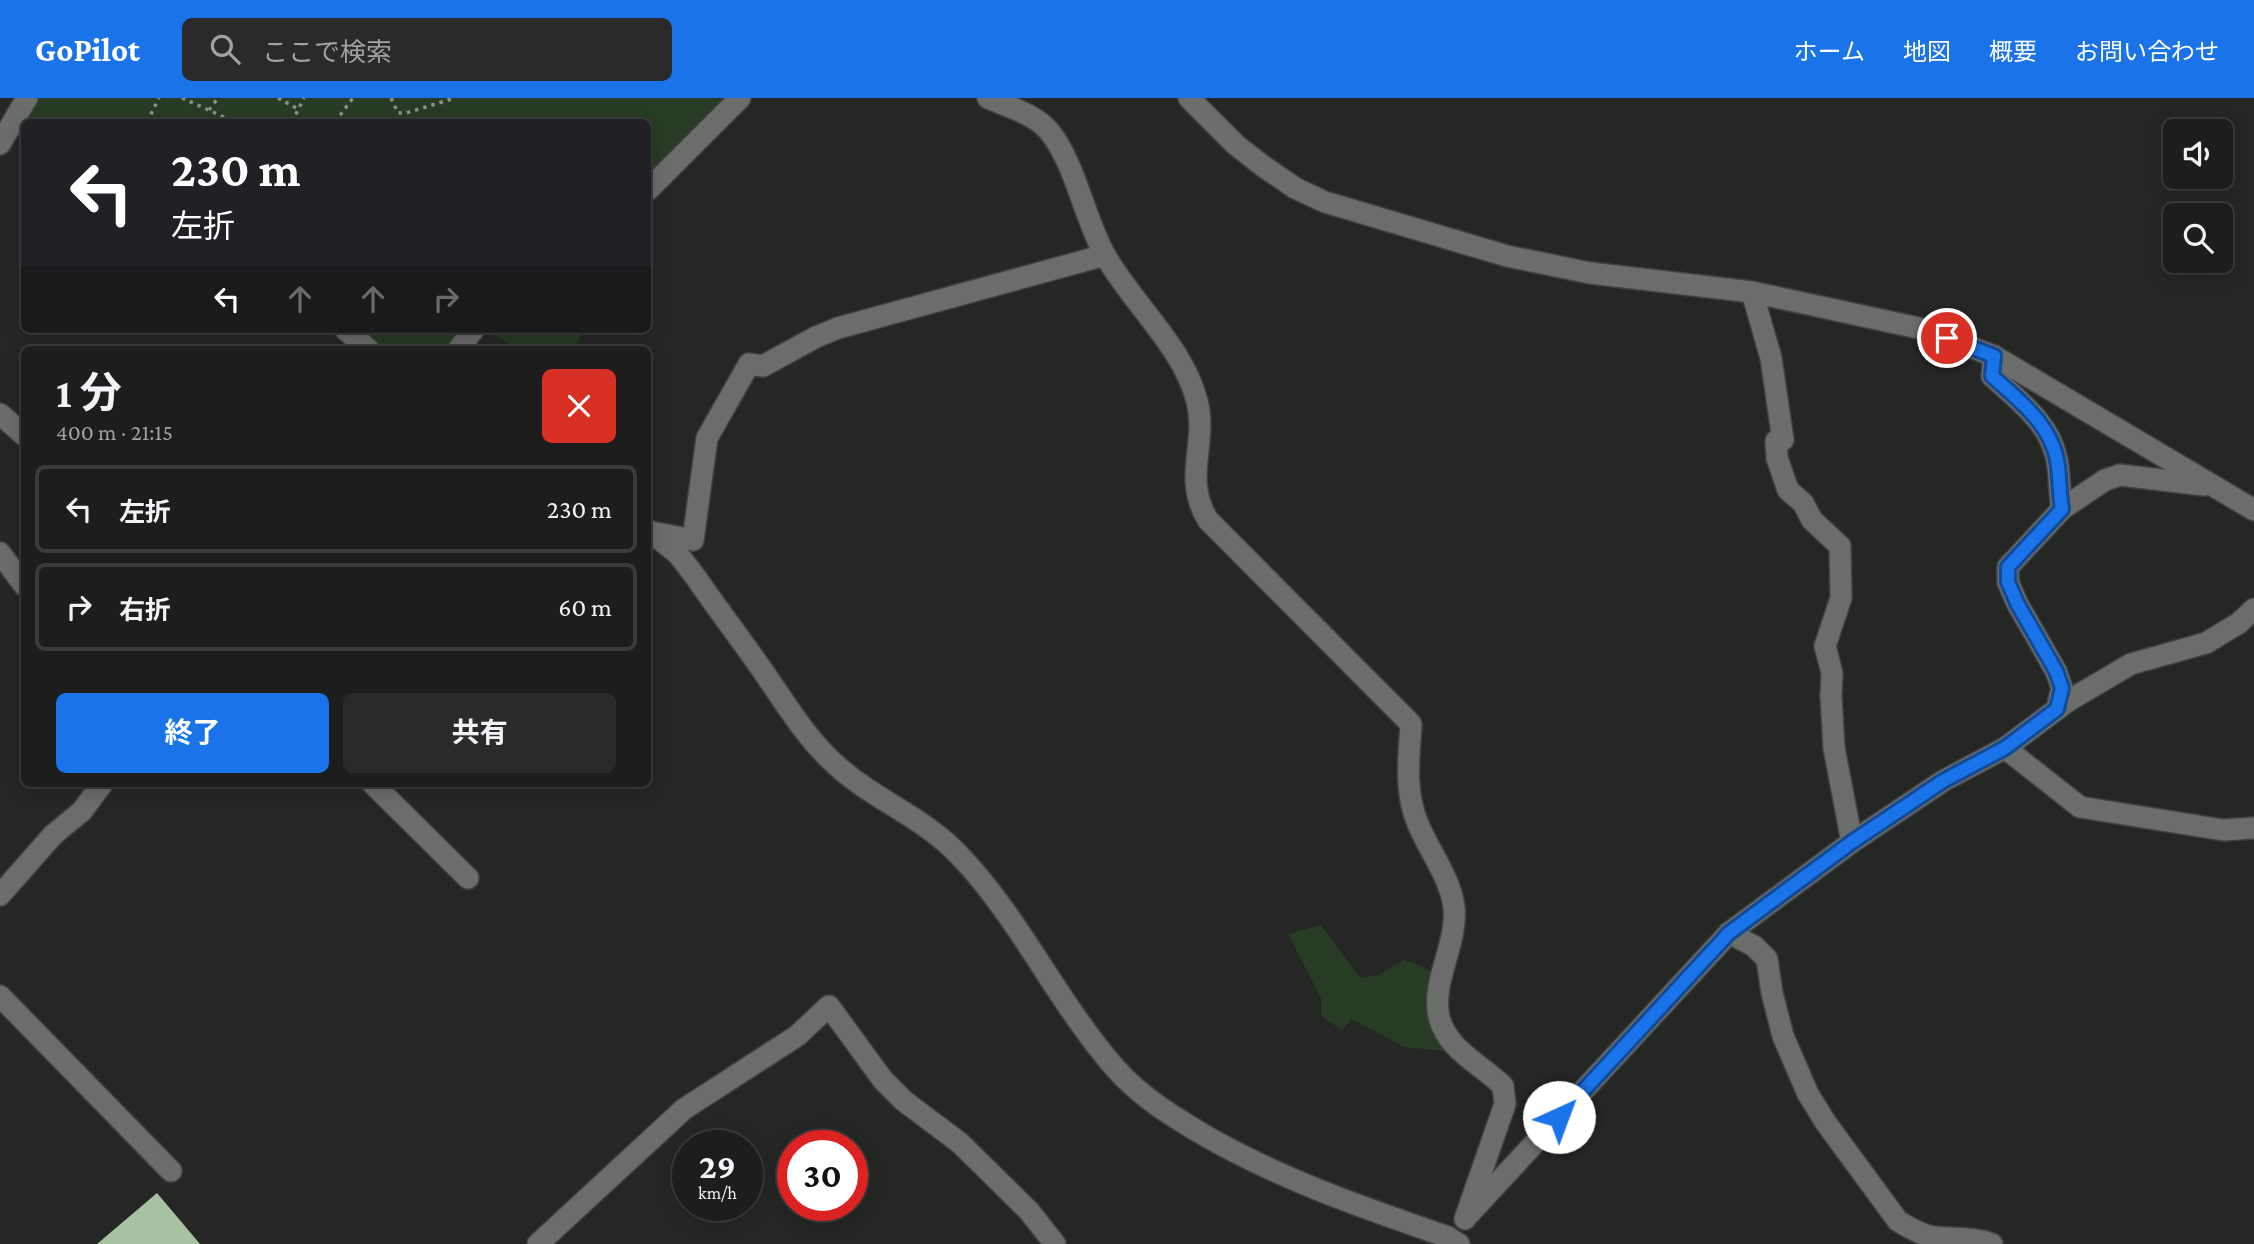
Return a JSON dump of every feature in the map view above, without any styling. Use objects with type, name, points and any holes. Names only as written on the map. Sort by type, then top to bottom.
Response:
[{"type":"street","points":[[651,187],[740,98]]},
{"type":"street","points":[[988,98],[1034,119],[1048,130],[1060,148],[1105,255],[1132,297],[1186,367],[1197,401],[1200,422],[1195,484],[1198,504],[1208,520],[1411,724],[1407,777],[1410,801],[1417,823],[1449,888],[1454,905],[1455,927],[1438,994],[1439,1017],[1455,1048],[1503,1086],[1505,1104],[1465,1219]]},
{"type":"street","points":[[1189,98],[1236,145],[1263,166],[1296,188],[1325,202],[1507,256],[1590,273],[1752,292],[1923,329],[1994,356],[2254,510]]},
{"type":"street","points":[[651,531],[693,540],[707,438],[749,364],[764,366],[838,328],[1105,255]]},
{"type":"street","points":[[1752,292],[1771,358],[1783,440],[1776,442],[1777,458],[1788,491],[1803,503],[1812,520],[1840,546],[1841,598],[1825,646],[1832,673],[1834,748],[1852,842]]},
{"type":"street","points":[[350,333],[364,346]]},
{"type":"street","points":[[1994,356],[1992,376],[2041,422],[2050,439],[2057,461],[2062,509]]},
{"type":"street","points":[[0,414],[21,432]]},
{"type":"street","points":[[2057,709],[2062,688],[2059,679],[2017,603],[2008,582],[2008,567],[2062,509],[2105,480],[2120,475],[2213,486]]},
{"type":"street","points":[[651,531],[678,554],[820,750],[861,785],[929,827],[980,877],[1007,913],[1071,1012],[1115,1068],[1140,1094],[1170,1115],[1256,1163],[1314,1190],[1450,1242],[1465,1219],[1729,933],[1852,842],[1943,781],[2005,748],[2057,709],[2131,664],[2206,643],[2239,623],[2254,609]]},
{"type":"street","points":[[0,553],[21,581]]},
{"type":"street","points":[[2005,748],[2080,807],[2223,830],[2254,828]]},
{"type":"street","points":[[0,895],[53,835],[82,811],[100,787]]},
{"type":"street","points":[[376,787],[468,878]]},
{"type":"street","points":[[1729,933],[1754,946],[1767,959],[1783,1036],[1808,1094],[1825,1123],[1898,1221],[1931,1236],[1959,1237],[1992,1244]]},
{"type":"street","points":[[0,996],[171,1171]]},
{"type":"street","points":[[538,1244],[684,1109],[797,1036],[830,1006],[883,1080],[904,1101],[960,1143],[1029,1211],[1055,1244]]},
{"type":"path","points":[[148,119],[159,98]]},
{"type":"path","points":[[182,98],[228,119]]},
{"type":"path","points":[[209,110],[218,98]]},
{"type":"path","points":[[278,98],[298,109]]},
{"type":"path","points":[[293,119],[304,98]]},
{"type":"path","points":[[337,119],[353,98]]},
{"type":"path","points":[[391,98],[398,113],[405,113],[455,98]]},
{"type":"green space","points":[[39,98],[735,98],[651,182],[651,119],[29,118]]},
{"type":"green space","points":[[358,333],[461,333],[452,346],[372,346]]},
{"type":"green space","points":[[491,333],[582,333],[576,346],[512,346]]},
{"type":"green space","points":[[1321,925],[1360,978],[1378,975],[1404,960],[1424,967],[1438,976],[1437,1028],[1446,1051],[1404,1047],[1352,1019],[1342,1030],[1321,1016],[1321,998],[1288,934]]},
{"type":"building","points":[[157,1193],[200,1244],[97,1244]]},
{"type":"route","points":[[1559,1117],[1729,933],[1852,842],[1943,781],[2005,748],[2057,709],[2062,688],[2056,671],[2008,582],[2008,567],[2062,509],[2057,461],[2041,422],[1992,376],[1994,356],[1947,338]]}]
